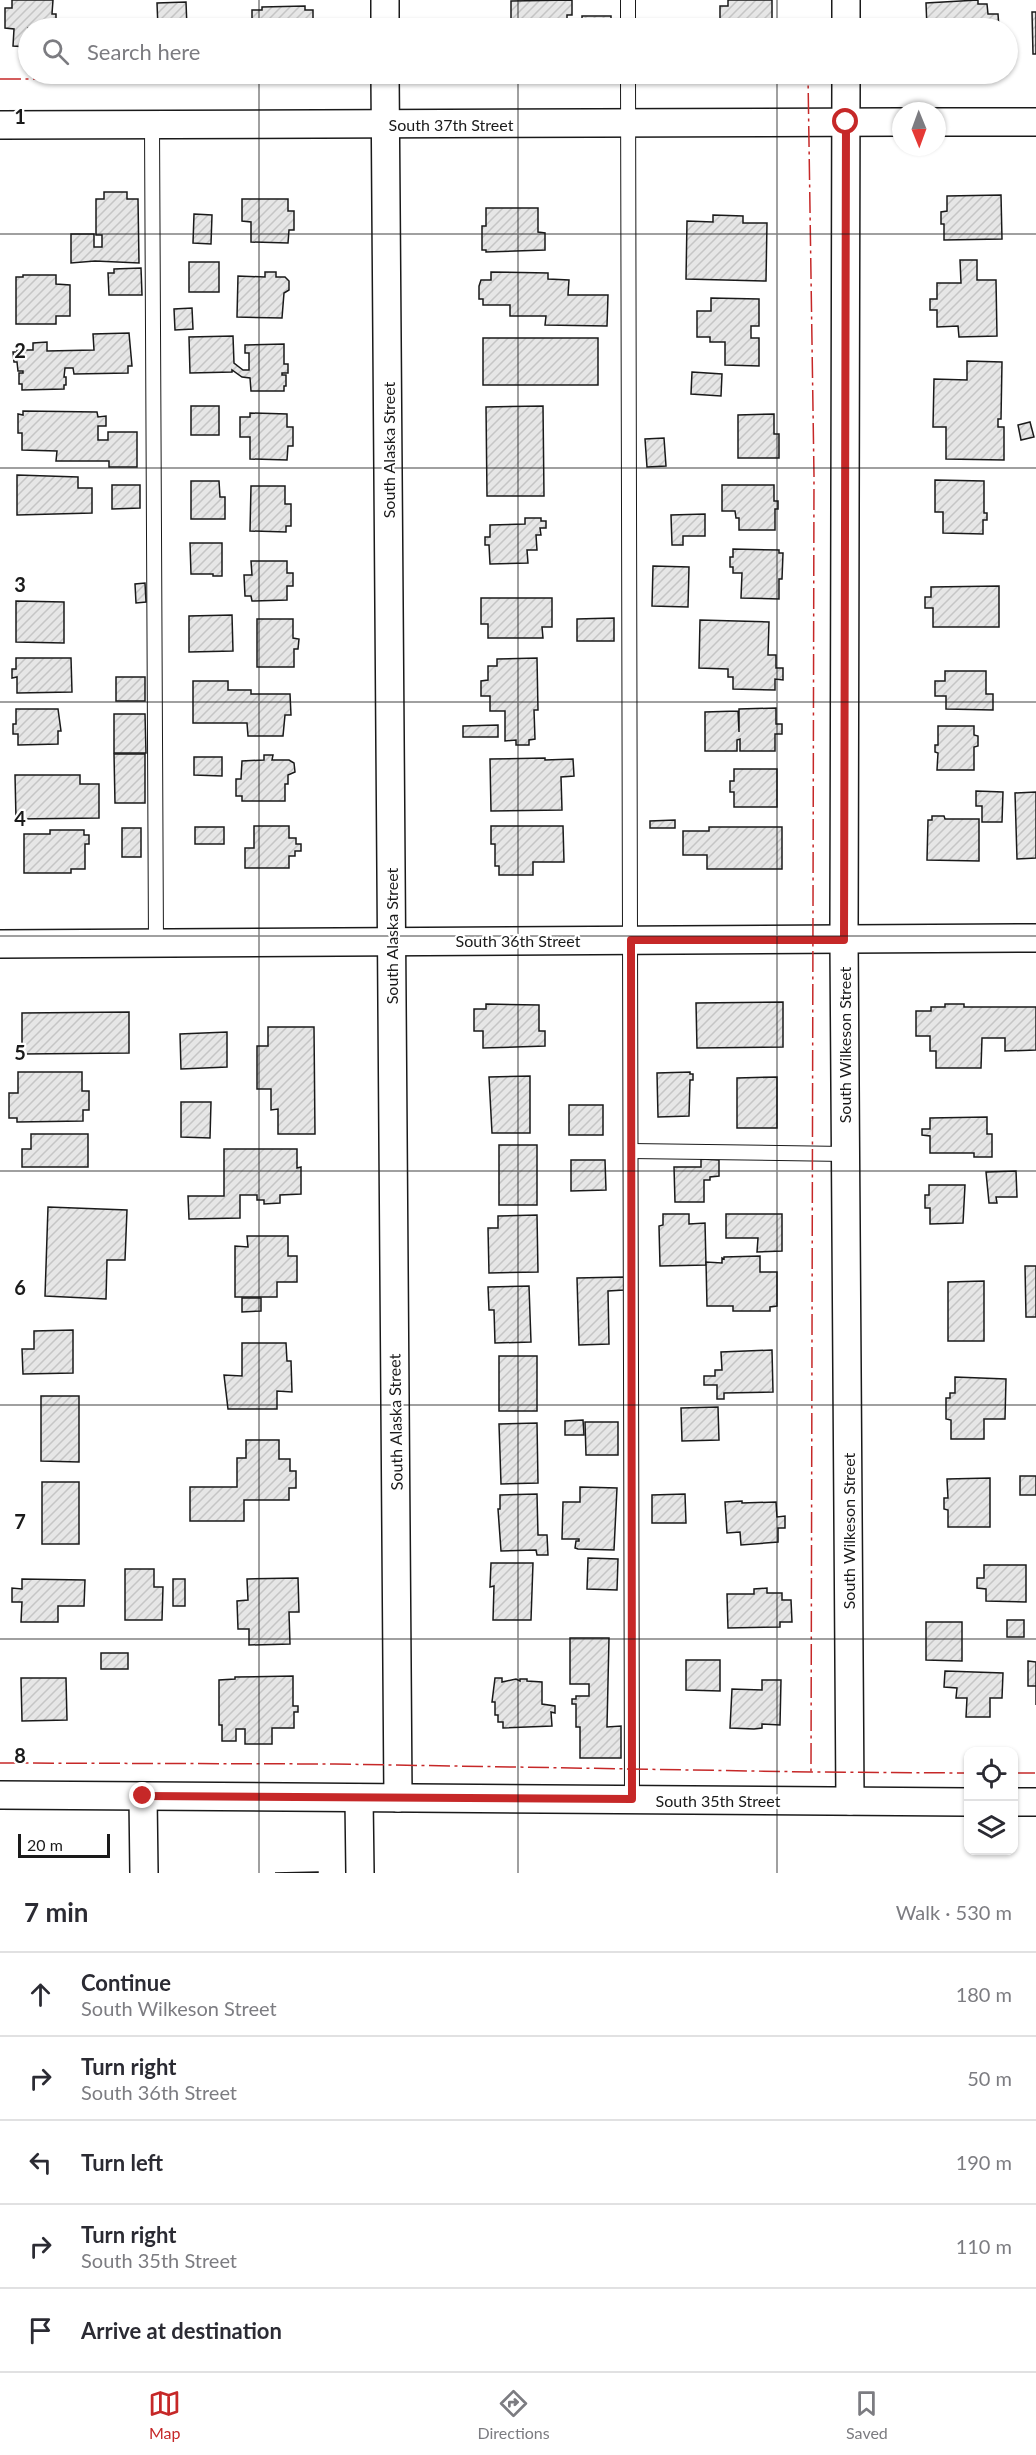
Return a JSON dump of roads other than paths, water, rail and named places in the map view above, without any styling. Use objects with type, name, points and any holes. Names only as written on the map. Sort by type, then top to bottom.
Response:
[{"type":"street","points":[[385,0],[385,18]]},
{"type":"street","points":[[846,0],[846,18]]},
{"type":"street","name":"South Alaska Street","points":[[385,84],[398,1798]]},
{"type":"street","name":"South Wilkeson Street","points":[[846,84],[844,940],[850,1801]]},
{"type":"street","name":"South 37th Street","points":[[0,125],[892,122]]},
{"type":"street","points":[[946,122],[1036,122]]},
{"type":"street","name":"South 36th Street","points":[[0,944],[1036,938]]},
{"type":"street","name":"South 35th Street","points":[[0,1795],[964,1802]]},
{"type":"street","points":[[143,1796],[144,1873]]},
{"type":"street","points":[[359,1797],[360,1873]]},
{"type":"street","points":[[1018,1802],[1036,1802]]},
{"type":"lane","points":[[628,0],[628,18]]},
{"type":"lane","points":[[628,84],[632,1799]]},
{"type":"lane","points":[[152,125],[156,943]]},
{"type":"lane","points":[[631,1150],[845,1154]]}]
